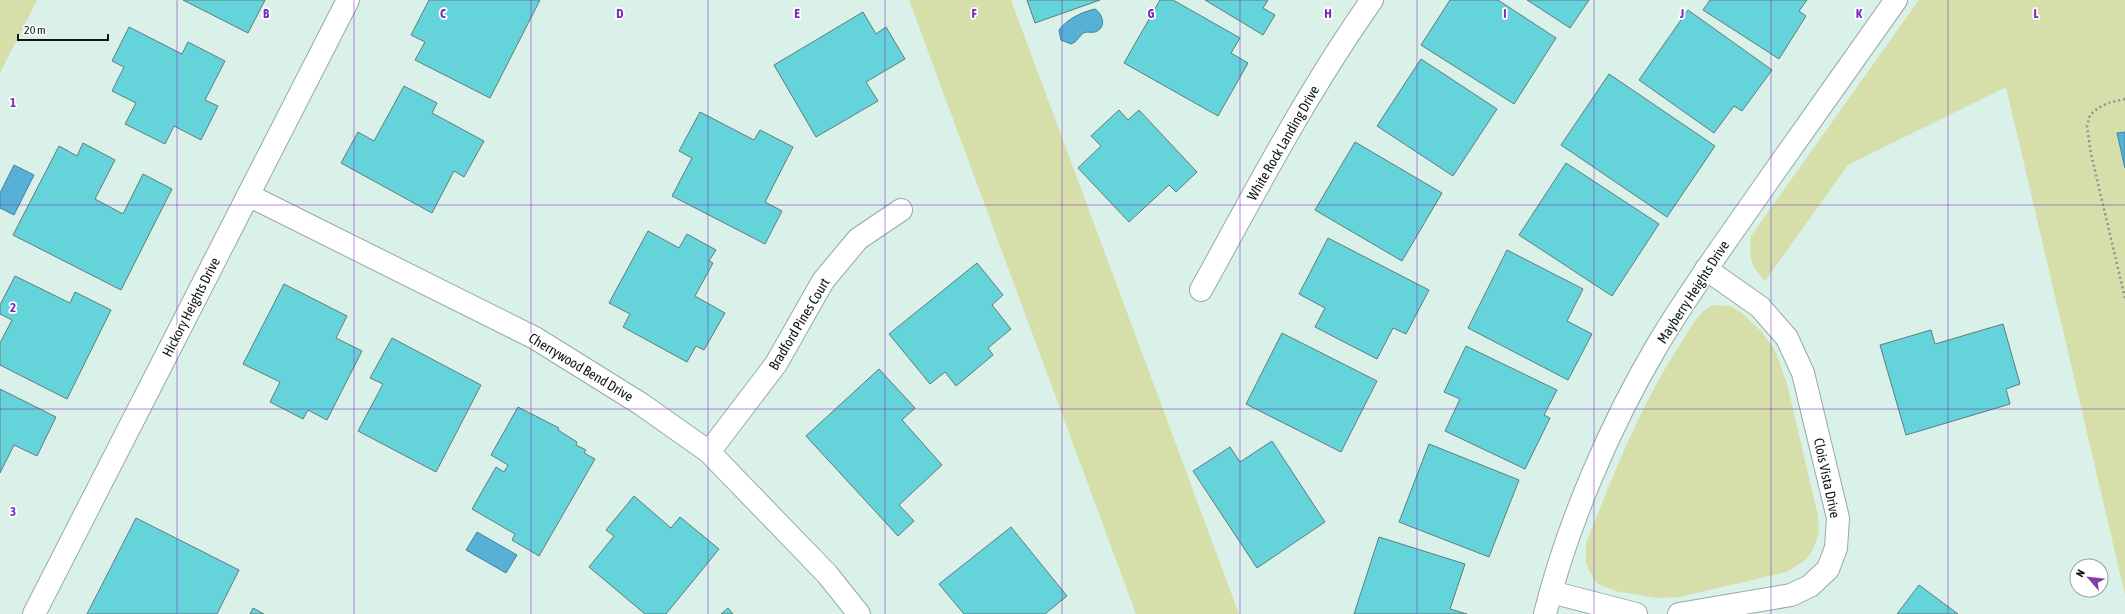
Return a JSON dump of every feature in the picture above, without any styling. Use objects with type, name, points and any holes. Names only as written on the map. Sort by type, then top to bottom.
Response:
[{"type":"street","name":"Hickory Heights Drive","points":[[34,614],[348,0]]},
{"type":"street","name":"White Rock Landing Drive","points":[[1201,290],[1295,120],[1340,44],[1372,0]]},
{"type":"street","name":"Mayberry Heights Drive","points":[[1545,614],[1551,592],[1584,498],[1619,417],[1658,344],[1706,269],[1896,0]]},
{"type":"street","name":"Cherrywood Bend Drive","points":[[248,195],[535,338],[641,404],[709,452],[827,574],[859,614]]},
{"type":"street","name":"Bradford Pines Court","points":[[709,452],[776,364],[823,281],[858,239],[901,210]]},
{"type":"street","name":"Clois Vista Drive","points":[[1679,614],[1791,595],[1810,586],[1828,569],[1836,548],[1838,518],[1803,374],[1794,352],[1787,338],[1760,307],[1706,269]]},
{"type":"street","points":[[1551,592],[1636,614]]},
{"type":"path","points":[[2125,99],[2108,103],[2098,108],[2090,115],[2087,126],[2091,154],[2125,298]]},
{"type":"green space","points":[[0,0],[37,0],[0,73]]},
{"type":"green space","points":[[909,0],[1011,0],[1239,614],[1136,614]]},
{"type":"green space","points":[[1919,0],[2125,0],[2125,132],[2117,134],[2125,168],[2125,595],[2006,87],[1848,165],[1765,281],[1753,265],[1750,250],[1751,236]]},
{"type":"green space","points":[[1712,305],[1730,306],[1742,313],[1761,331],[1775,350],[1787,384],[1818,516],[1819,532],[1813,550],[1805,560],[1787,572],[1679,597],[1657,598],[1615,591],[1596,583],[1586,564],[1586,543],[1629,439],[1654,389],[1695,321],[1707,308]]},
{"type":"water","points":[[1095,9],[1102,17],[1102,24],[1099,30],[1095,32],[1083,33],[1075,42],[1071,44],[1061,40],[1059,30],[1066,22],[1080,14]]},
{"type":"water","points":[[2125,132],[2125,168],[2117,133]]},
{"type":"water","points":[[14,165],[34,175],[14,215],[0,208],[0,193]]},
{"type":"water","points":[[477,532],[517,555],[506,573],[466,550]]},
{"type":"building","points":[[183,0],[265,0],[248,33]]},
{"type":"building","points":[[429,0],[540,0],[490,98],[415,60],[425,42],[411,35]]},
{"type":"building","points":[[1027,0],[1100,0],[1035,23]]},
{"type":"building","points":[[1160,0],[1173,0],[1240,38],[1231,53],[1248,63],[1218,116],[1124,63]]},
{"type":"building","points":[[1205,0],[1268,0],[1263,8],[1275,15],[1263,35]]},
{"type":"building","points":[[1450,0],[1498,0],[1556,38],[1514,104],[1421,45]]},
{"type":"building","points":[[1527,0],[1589,0],[1570,28]]},
{"type":"building","points":[[1710,0],[1807,0],[1799,11],[1806,16],[1779,59],[1703,10]]},
{"type":"building","points":[[1688,10],[1772,70],[1742,111],[1734,106],[1714,133],[1639,80]]},
{"type":"building","points":[[863,12],[876,34],[886,27],[905,59],[866,82],[878,101],[816,137],[774,65]]},
{"type":"building","points":[[129,27],[182,54],[188,42],[225,61],[205,100],[218,106],[201,140],[174,126],[165,144],[125,124],[136,103],[112,91],[124,67],[112,61]]},
{"type":"building","points":[[1421,59],[1497,109],[1453,176],[1377,126]]},
{"type":"building","points":[[1609,74],[1715,146],[1667,217],[1561,145]]},
{"type":"building","points":[[404,86],[437,103],[432,113],[484,141],[464,177],[454,171],[432,213],[341,163],[358,132],[374,141]]},
{"type":"building","points":[[1119,110],[1128,120],[1139,110],[1197,172],[1176,192],[1169,185],[1129,222],[1078,168],[1101,146],[1091,136]]},
{"type":"building","points":[[700,112],[754,140],[760,130],[793,147],[765,202],[782,211],[765,244],[672,196],[692,158],[679,151]]},
{"type":"building","points":[[1355,142],[1442,193],[1402,261],[1315,210]]},
{"type":"building","points":[[83,143],[115,160],[95,199],[123,214],[143,174],[172,189],[121,290],[13,235],[59,146],[77,156]]},
{"type":"building","points":[[1566,163],[1659,224],[1612,296],[1519,235]]},
{"type":"building","points":[[648,231],[679,248],[687,234],[716,250],[709,261],[713,263],[695,296],[725,313],[704,350],[696,346],[687,362],[623,327],[630,314],[609,303]]},
{"type":"building","points":[[1328,238],[1429,290],[1406,334],[1393,328],[1377,359],[1315,327],[1325,308],[1299,294]]},
{"type":"building","points":[[1507,250],[1583,289],[1567,321],[1592,334],[1568,380],[1468,328]]},
{"type":"building","points":[[977,263],[1003,295],[992,305],[1011,329],[988,348],[993,355],[956,386],[945,372],[930,384],[889,334]]},
{"type":"building","points":[[15,276],[70,303],[75,292],[111,310],[67,399],[0,365],[0,343],[12,320],[0,314],[0,305]]},
{"type":"building","points":[[284,284],[347,316],[336,338],[362,351],[327,420],[308,410],[303,419],[270,402],[280,382],[243,364]]},
{"type":"building","points":[[2003,324],[2020,384],[2006,389],[2010,404],[1906,435],[1880,345],[1931,330],[1935,344]]},
{"type":"building","points":[[1282,333],[1377,381],[1341,452],[1246,404]]},
{"type":"building","points":[[392,338],[481,385],[436,472],[358,431],[383,384],[370,378]]},
{"type":"building","points":[[1466,346],[1557,390],[1544,415],[1550,418],[1525,469],[1445,431],[1460,399],[1444,392]]},
{"type":"building","points":[[879,369],[915,408],[902,420],[942,465],[899,505],[914,521],[898,536],[806,436]]},
{"type":"building","points":[[0,389],[56,417],[37,456],[14,445],[0,473]]},
{"type":"building","points":[[518,407],[559,428],[558,430],[577,442],[576,445],[586,450],[584,453],[595,459],[539,556],[512,540],[515,534],[472,509],[496,467],[504,472],[508,465],[491,455]]},
{"type":"building","points":[[1272,441],[1325,522],[1257,568],[1193,471],[1230,447],[1240,462]]},
{"type":"building","points":[[1429,444],[1519,480],[1489,557],[1399,522]]},
{"type":"building","points":[[634,496],[671,528],[680,517],[719,549],[666,614],[645,614],[589,567],[614,536],[606,530]]},
{"type":"building","points":[[136,518],[239,570],[217,614],[87,614]]},
{"type":"building","points":[[1011,527],[1067,596],[1045,614],[964,614],[939,584]]},
{"type":"building","points":[[1379,537],[1465,564],[1450,609],[1467,614],[1354,614]]},
{"type":"building","points":[[1919,585],[1958,614],[1897,614]]},
{"type":"building","points":[[253,608],[264,614],[250,614]]},
{"type":"building","points":[[728,608],[733,614],[721,614]]}]
